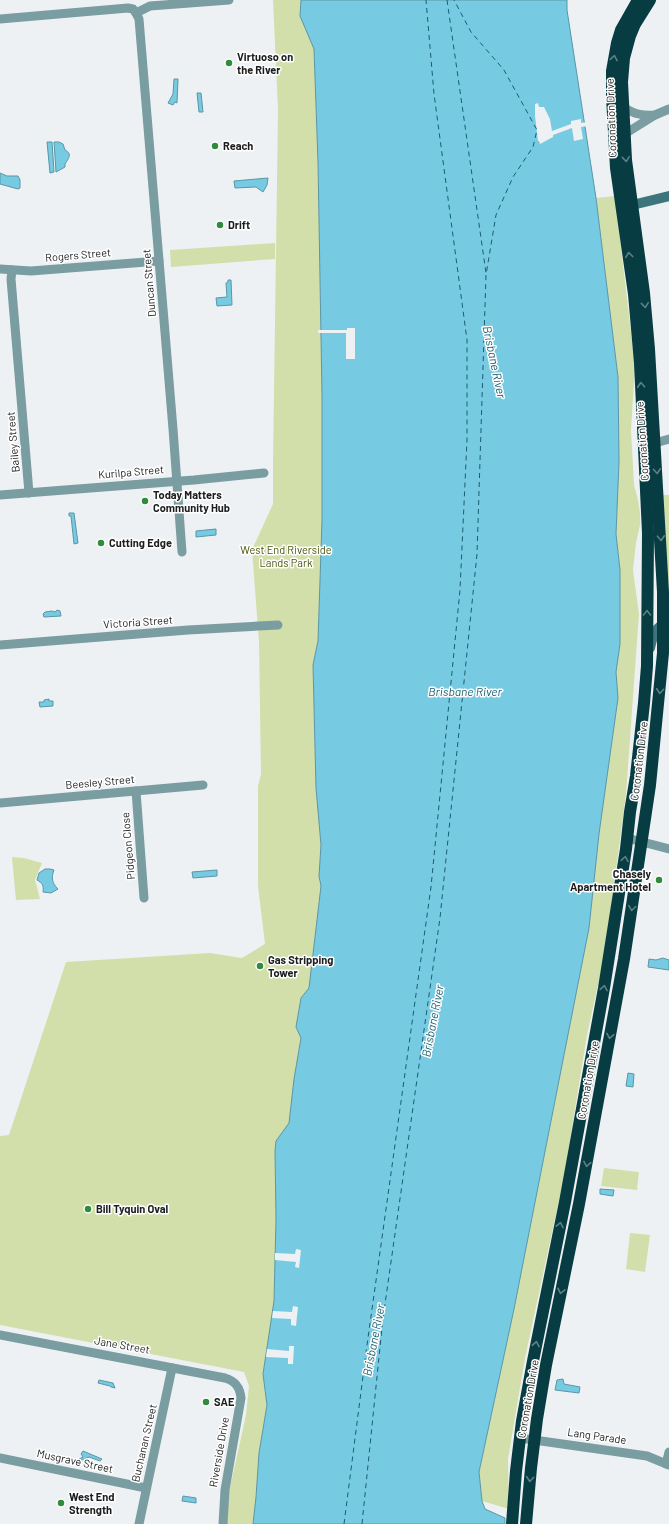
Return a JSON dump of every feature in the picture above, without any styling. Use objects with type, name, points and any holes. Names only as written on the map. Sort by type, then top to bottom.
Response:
[{"type":"highway","name":"Coronation Drive","points":[[526,1524],[534,1440],[546,1365],[579,1204],[623,967],[642,842],[666,648],[666,596],[647,320],[627,206],[614,148],[612,71],[621,30],[638,0]]},
{"type":"highway","name":"Coronation Drive","points":[[513,1521],[520,1438],[532,1361],[565,1202],[604,988],[628,838],[647,666],[648,533],[640,363],[627,206],[622,70],[626,48],[635,24],[650,0]]},
{"type":"main road","points":[[627,206],[669,196]]},
{"type":"main road","points":[[647,666],[656,630],[667,622]]},
{"type":"street","points":[[0,19],[128,8],[133,9],[136,13],[150,6],[229,0]]},
{"type":"street","name":"Duncan Street","points":[[136,13],[138,19],[159,261],[182,552]]},
{"type":"street","points":[[623,107],[635,114],[643,116],[655,115]]},
{"type":"street","points":[[624,136],[655,115],[669,109]]},
{"type":"street","name":"Rogers Street","points":[[0,269],[31,271],[159,261]]},
{"type":"street","name":"Bailey Street","points":[[12,270],[11,279],[29,493]]},
{"type":"street","points":[[655,443],[669,439]]},
{"type":"street","name":"Kurilpa Street","points":[[0,496],[264,473]]},
{"type":"street","name":"Victoria Street","points":[[0,645],[278,625]]},
{"type":"street","name":"Beesley Street","points":[[0,803],[203,785]]},
{"type":"street","name":"Pidgeon Close","points":[[136,791],[144,898]]},
{"type":"street","points":[[628,838],[669,849]]},
{"type":"street","name":"Jane Street","points":[[0,1335],[153,1363],[225,1378],[231,1380],[237,1385]]},
{"type":"street","name":"Buchanan Street","points":[[139,1524],[172,1368]]},
{"type":"street","name":"Riverside Drive","points":[[223,1524],[225,1490],[241,1398],[241,1393],[237,1385]]},
{"type":"street","name":"Lang Parade","points":[[520,1438],[647,1456],[668,1465]]},
{"type":"street","points":[[668,1465],[669,1452]]},
{"type":"street","name":"Musgrave Street","points":[[0,1458],[146,1488]]},
{"type":"green space","name":"West End Riverside Lands Park","points":[[273,0],[301,0],[300,16],[314,49],[318,162],[322,395],[322,520],[318,641],[313,665],[316,788],[321,845],[319,876],[321,886],[309,988],[301,998],[301,1038],[289,1123],[276,1141],[274,1301],[263,1374],[267,1404],[259,1453],[253,1524],[222,1524],[246,1415],[249,1386],[244,1372],[0,1325],[0,1136],[9,1135],[66,962],[210,953],[242,958],[265,944],[258,886],[258,786],[261,774],[259,642],[252,550],[273,504],[278,110]]},
{"type":"green space","points":[[615,196],[635,367],[631,430],[634,485],[640,513],[640,525],[633,570],[639,614],[626,794],[601,971],[587,1035],[564,1177],[525,1358],[508,1459],[509,1509],[482,1501],[479,1472],[514,1309],[589,928],[599,834],[618,698],[616,672],[620,644],[620,570],[616,534],[619,462],[618,377],[596,198]]},
{"type":"green space","points":[[275,243],[275,259],[171,267],[170,250]]},
{"type":"green space","points":[[663,495],[669,495],[669,590],[663,517]]},
{"type":"green space","points":[[12,857],[24,858],[42,863],[35,880],[40,899],[16,900]]},
{"type":"green space","points":[[604,1168],[639,1172],[637,1190],[601,1186]]},
{"type":"green space","points":[[630,1233],[650,1235],[645,1272],[626,1269]]},
{"type":"water","name":"Brisbane River","points":[[301,0],[567,0],[567,10],[596,198],[618,377],[619,462],[616,534],[620,570],[620,644],[616,672],[618,698],[599,834],[589,928],[514,1309],[479,1472],[482,1501],[485,1509],[505,1518],[505,1524],[253,1524],[259,1453],[267,1405],[263,1374],[274,1301],[276,1141],[289,1123],[301,1038],[296,1027],[301,998],[309,988],[321,886],[319,876],[321,845],[316,788],[313,665],[318,641],[322,520],[322,395],[318,162],[314,49],[300,16]]},
{"type":"water","points":[[174,79],[178,79],[177,103],[175,102],[173,105],[168,103],[173,94]]},
{"type":"water","points":[[197,93],[201,93],[203,112],[199,112]]},
{"type":"water","points":[[47,142],[52,142],[54,172],[50,173]]},
{"type":"water","points":[[54,142],[63,144],[65,150],[69,153],[65,167],[56,172]]},
{"type":"water","points":[[0,173],[7,176],[18,176],[20,180],[20,188],[18,189],[0,184]]},
{"type":"water","points":[[268,178],[267,185],[263,192],[256,187],[235,188],[234,181]]},
{"type":"water","points":[[228,280],[231,280],[232,305],[217,306],[216,298],[227,297],[226,283]]},
{"type":"water","points":[[69,513],[74,513],[78,543],[74,544],[71,516],[69,516]]},
{"type":"water","points":[[216,529],[216,535],[196,537],[196,531]]},
{"type":"water","points":[[57,610],[60,611],[61,616],[44,617],[43,614],[45,612],[55,612]]},
{"type":"water","points":[[49,699],[49,701],[53,701],[53,706],[40,707],[39,702],[44,702],[44,700]]},
{"type":"water","points":[[45,869],[54,870],[54,885],[58,889],[51,893],[43,892],[42,884],[37,880],[39,873]]},
{"type":"water","points":[[217,870],[217,876],[193,878],[192,872]]},
{"type":"water","points":[[663,958],[669,960],[669,970],[648,967],[649,959],[656,960]]},
{"type":"water","points":[[628,1073],[634,1074],[633,1087],[626,1086]]},
{"type":"water","points":[[600,1189],[614,1190],[613,1196],[600,1194]]},
{"type":"water","points":[[563,1379],[564,1384],[580,1387],[579,1393],[555,1390],[557,1380]]},
{"type":"water","points":[[99,1380],[113,1383],[115,1388],[98,1383]]},
{"type":"water","points":[[83,1451],[102,1459],[100,1461],[89,1457],[82,1460],[79,1459],[83,1457],[81,1454]]},
{"type":"water","points":[[183,1496],[196,1498],[196,1503],[182,1501]]},
{"type":"pier","points":[[538,103],[539,107],[544,107],[550,119],[552,131],[571,124],[571,121],[581,119],[581,123],[587,122],[588,126],[581,127],[583,139],[574,141],[572,128],[553,135],[553,137],[540,144],[538,141],[535,116],[535,104]]},
{"type":"pier","points":[[347,328],[355,328],[355,359],[346,359],[346,333],[318,333],[318,330],[347,330]]},
{"type":"pier","points":[[296,1249],[301,1250],[299,1268],[295,1267],[296,1262],[275,1260],[275,1253],[295,1254]]},
{"type":"pier","points":[[293,1306],[298,1307],[296,1326],[291,1325],[291,1319],[272,1318],[273,1311],[292,1312]]},
{"type":"pier","points":[[289,1346],[294,1346],[293,1364],[288,1364],[288,1358],[266,1357],[267,1349],[289,1351]]},
{"type":"ferry route","points":[[344,1524],[367,1345],[431,887],[460,590],[467,440],[467,340],[434,94],[426,0]]},
{"type":"ferry route","points":[[447,0],[486,273]]},
{"type":"ferry route","points":[[362,1524],[383,1318],[440,918],[477,554],[486,275],[496,215],[513,177],[533,147],[537,130],[504,70],[471,32],[454,0]]},
{"type":"place","name":"Virtuoso on the River","points":[[229,63]]},
{"type":"place","name":"Reach","points":[[215,146]]},
{"type":"place","name":"Drift","points":[[220,225]]},
{"type":"place","name":"Today Matters Community Hub","points":[[145,501]]},
{"type":"place","name":"Cutting Edge","points":[[101,543]]},
{"type":"place","name":"Chasely Apartment Hotel","points":[[659,880]]},
{"type":"place","name":"Gas Stripping Tower","points":[[260,966]]},
{"type":"place","name":"Bill Tyquin Oval","points":[[88,1209]]},
{"type":"place","name":"SAE","points":[[206,1402]]},
{"type":"place","name":"West End Strength","points":[[61,1503]]}]
